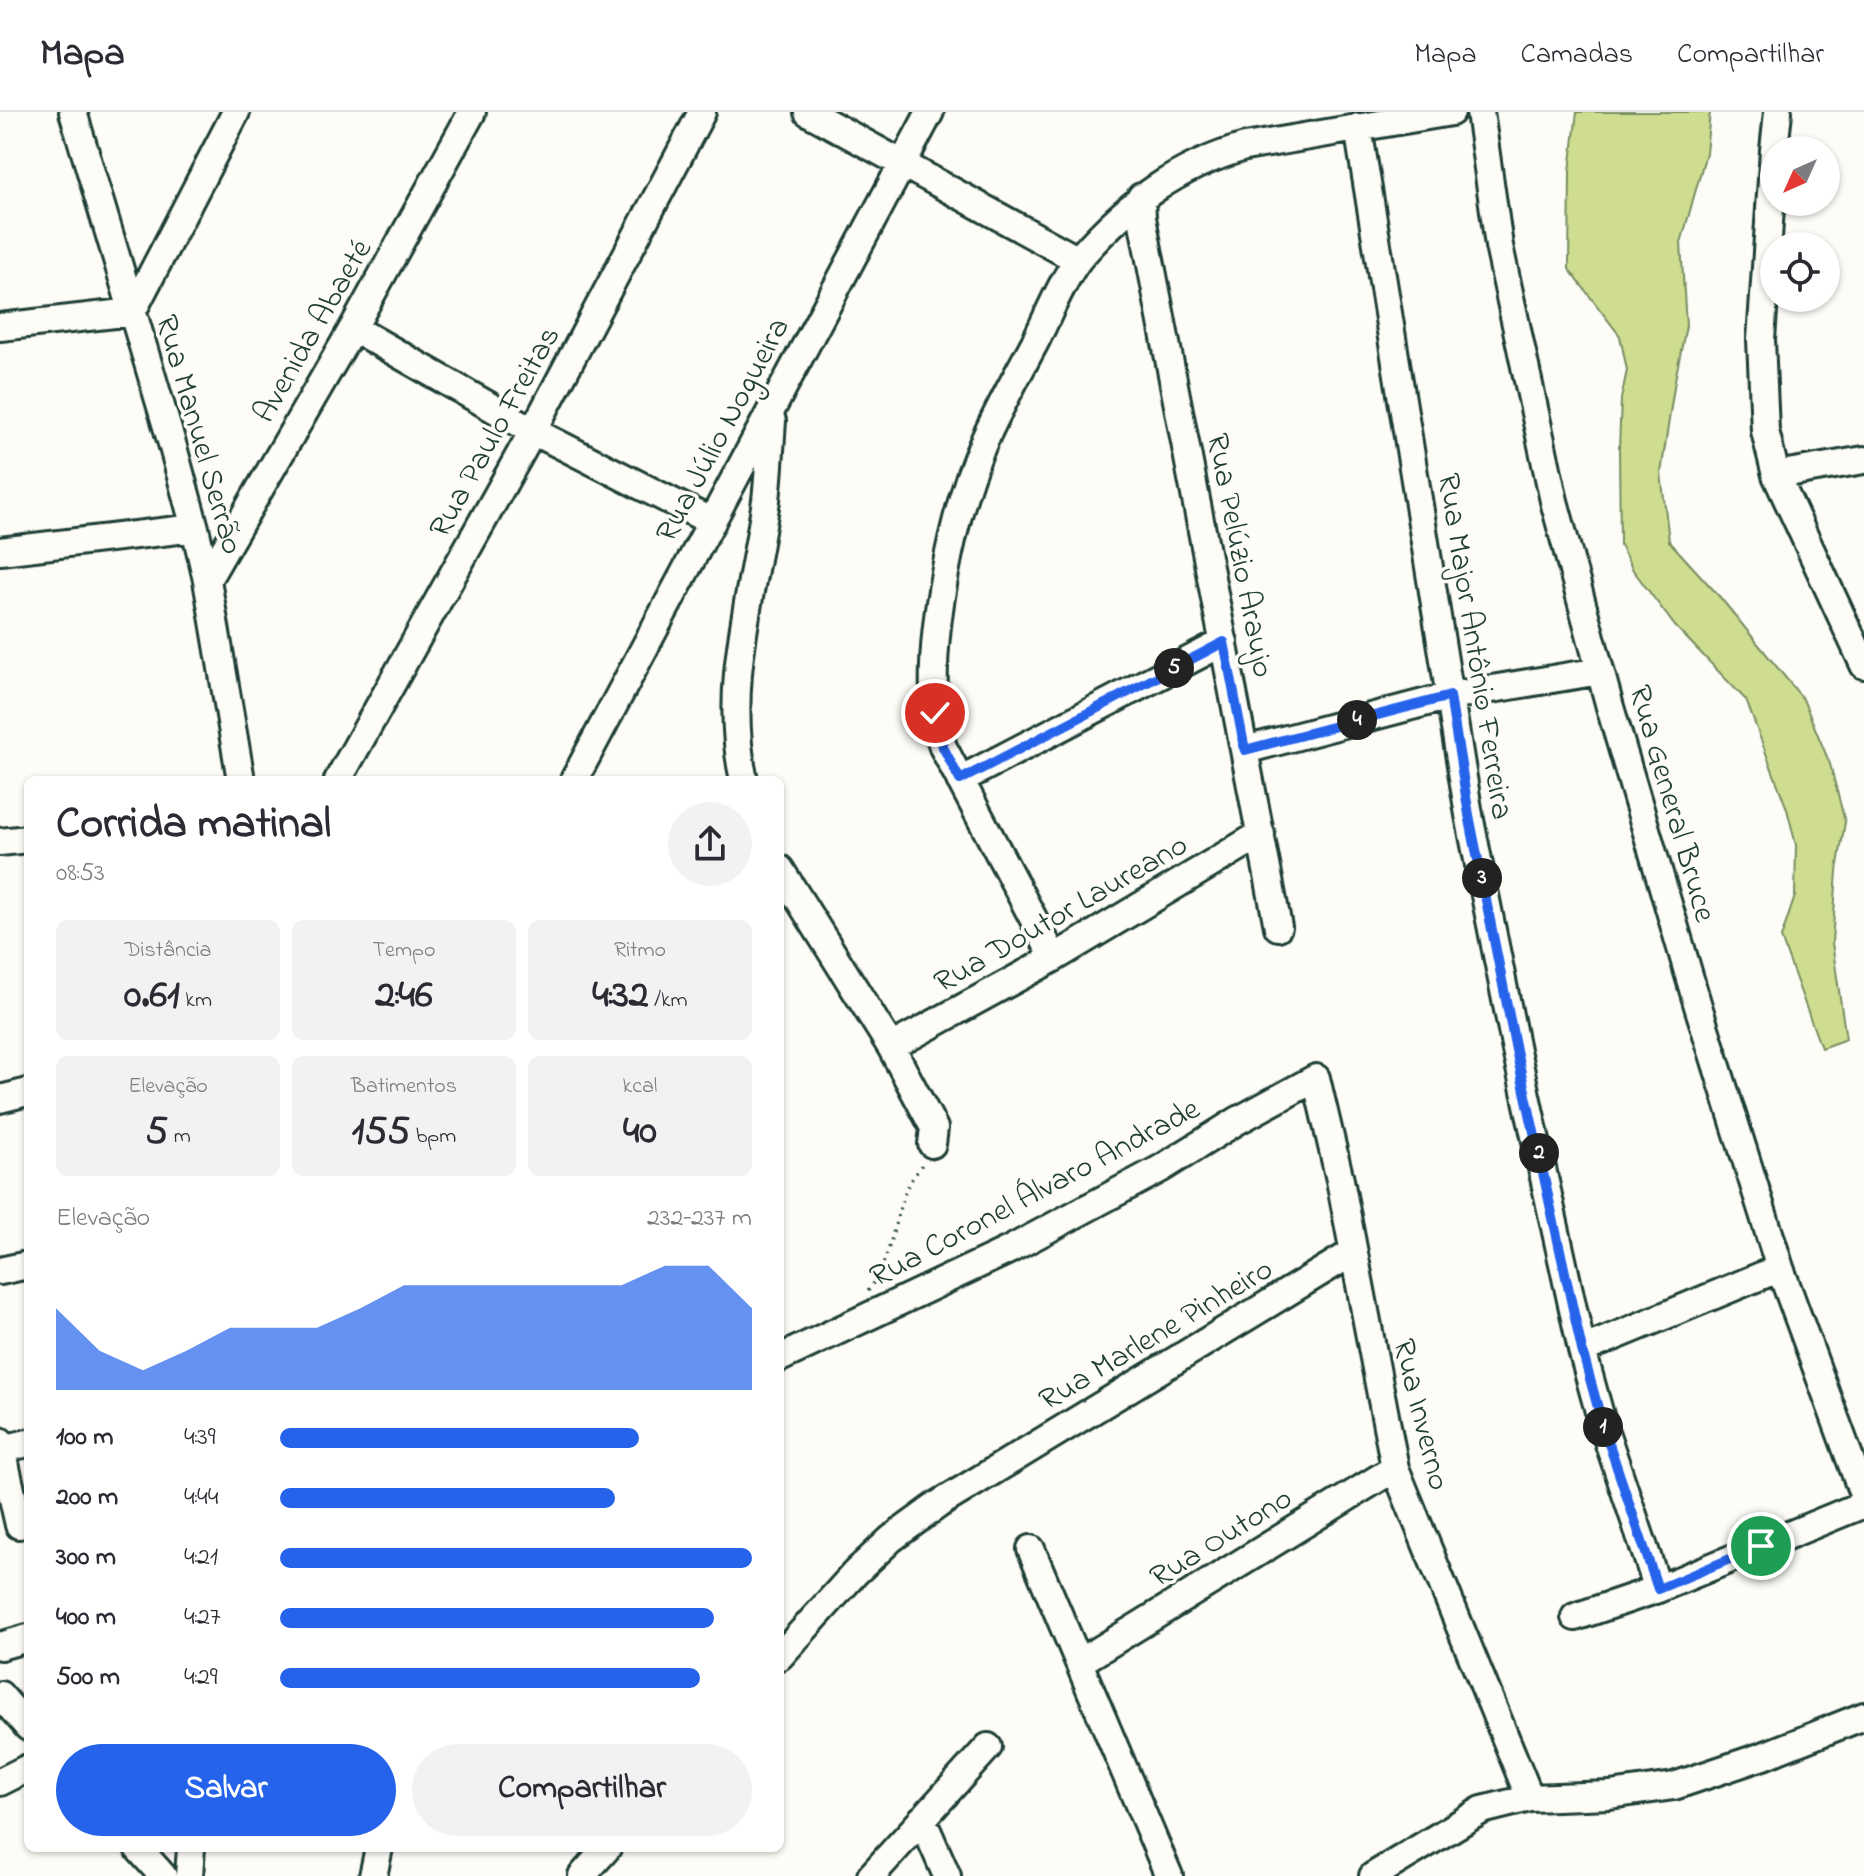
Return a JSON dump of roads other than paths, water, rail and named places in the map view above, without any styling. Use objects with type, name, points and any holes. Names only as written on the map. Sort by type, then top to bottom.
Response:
[{"type":"street","name":"Rua Manuel Serrão","points":[[73,112],[195,528],[207,580],[240,776]]},
{"type":"street","points":[[0,327],[132,312],[236,112]]},
{"type":"street","name":"Avenida Abaeté","points":[[207,580],[353,328],[472,112]]},
{"type":"street","name":"Rua Paulo Freitas","points":[[340,776],[533,431],[702,112]]},
{"type":"street","points":[[808,112],[1078,260]]},
{"type":"street","name":"Rua Júlio Nogueira","points":[[576,776],[930,112]]},
{"type":"street","points":[[1054,958],[943,747],[935,713],[934,668],[951,545],[984,440],[1078,260],[1141,197],[1187,169],[1245,147],[1451,112]]},
{"type":"street","name":"Rua General Bruce","points":[[1480,112],[1502,261],[1554,501],[1600,671],[1698,1006],[1780,1268],[1864,1497]]},
{"type":"street","points":[[1775,136],[1778,112]]},
{"type":"street","name":"Rua Major Antônio Ferreira","points":[[1358,127],[1469,815],[1516,1050],[1582,1350],[1603,1426],[1658,1589]]},
{"type":"street","name":"Rua Pelúzio Araujo","points":[[1141,197],[1142,218],[1278,927]]},
{"type":"street","points":[[1768,216],[1761,355],[1765,431],[1776,475],[1864,665]]},
{"type":"street","points":[[353,328],[533,431],[712,522]]},
{"type":"street","points":[[743,776],[736,723],[737,673],[766,500],[774,405]]},
{"type":"street","points":[[1776,475],[1864,460]]},
{"type":"street","points":[[0,551],[195,528]]},
{"type":"street","points":[[960,780],[1224,642]]},
{"type":"street","points":[[1245,750],[1450,696],[1600,671]]},
{"type":"street","name":"Rua Doutor Laureano","points":[[891,1047],[1054,958],[1261,834]]},
{"type":"street","points":[[0,842],[24,839]]},
{"type":"street","points":[[784,875],[891,1047],[934,1128],[932,1144]]},
{"type":"street","name":"Rua Inverno","points":[[1316,1078],[1340,1180],[1395,1468],[1530,1798]]},
{"type":"street","name":"Rua Coronel Álvaro Andrade","points":[[784,1356],[1009,1250],[1162,1168],[1237,1121],[1316,1078]]},
{"type":"street","points":[[0,1099],[24,1093]]},
{"type":"street","name":"Rua Marlene Pinheiro","points":[[784,1652],[855,1573],[891,1539],[939,1504],[1352,1253]]},
{"type":"street","points":[[0,1271],[24,1266]]},
{"type":"street","points":[[1582,1350],[1780,1268]]},
{"type":"street","points":[[19,1525],[1,1445],[24,1443]]},
{"type":"street","name":"Rua Outono","points":[[1080,1662],[1395,1468]]},
{"type":"street","points":[[1575,1617],[1658,1589],[1864,1504]]},
{"type":"street","points":[[1031,1549],[1169,1876]]},
{"type":"street","points":[[0,1646],[24,1639]]},
{"type":"street","points":[[0,1695],[24,1722]]},
{"type":"street","points":[[1373,1876],[1482,1810],[1530,1798],[1610,1795],[1674,1786],[1763,1756],[1864,1716]]},
{"type":"street","points":[[871,1876],[988,1747]]},
{"type":"street","points":[[0,1782],[24,1770]]},
{"type":"street","points":[[922,1819],[947,1876]]},
{"type":"street","points":[[142,1852],[163,1876]]},
{"type":"street","points":[[189,1876],[191,1852]]},
{"type":"street","points":[[373,1876],[378,1852]]},
{"type":"street","points":[[582,1876],[603,1852]]}]
